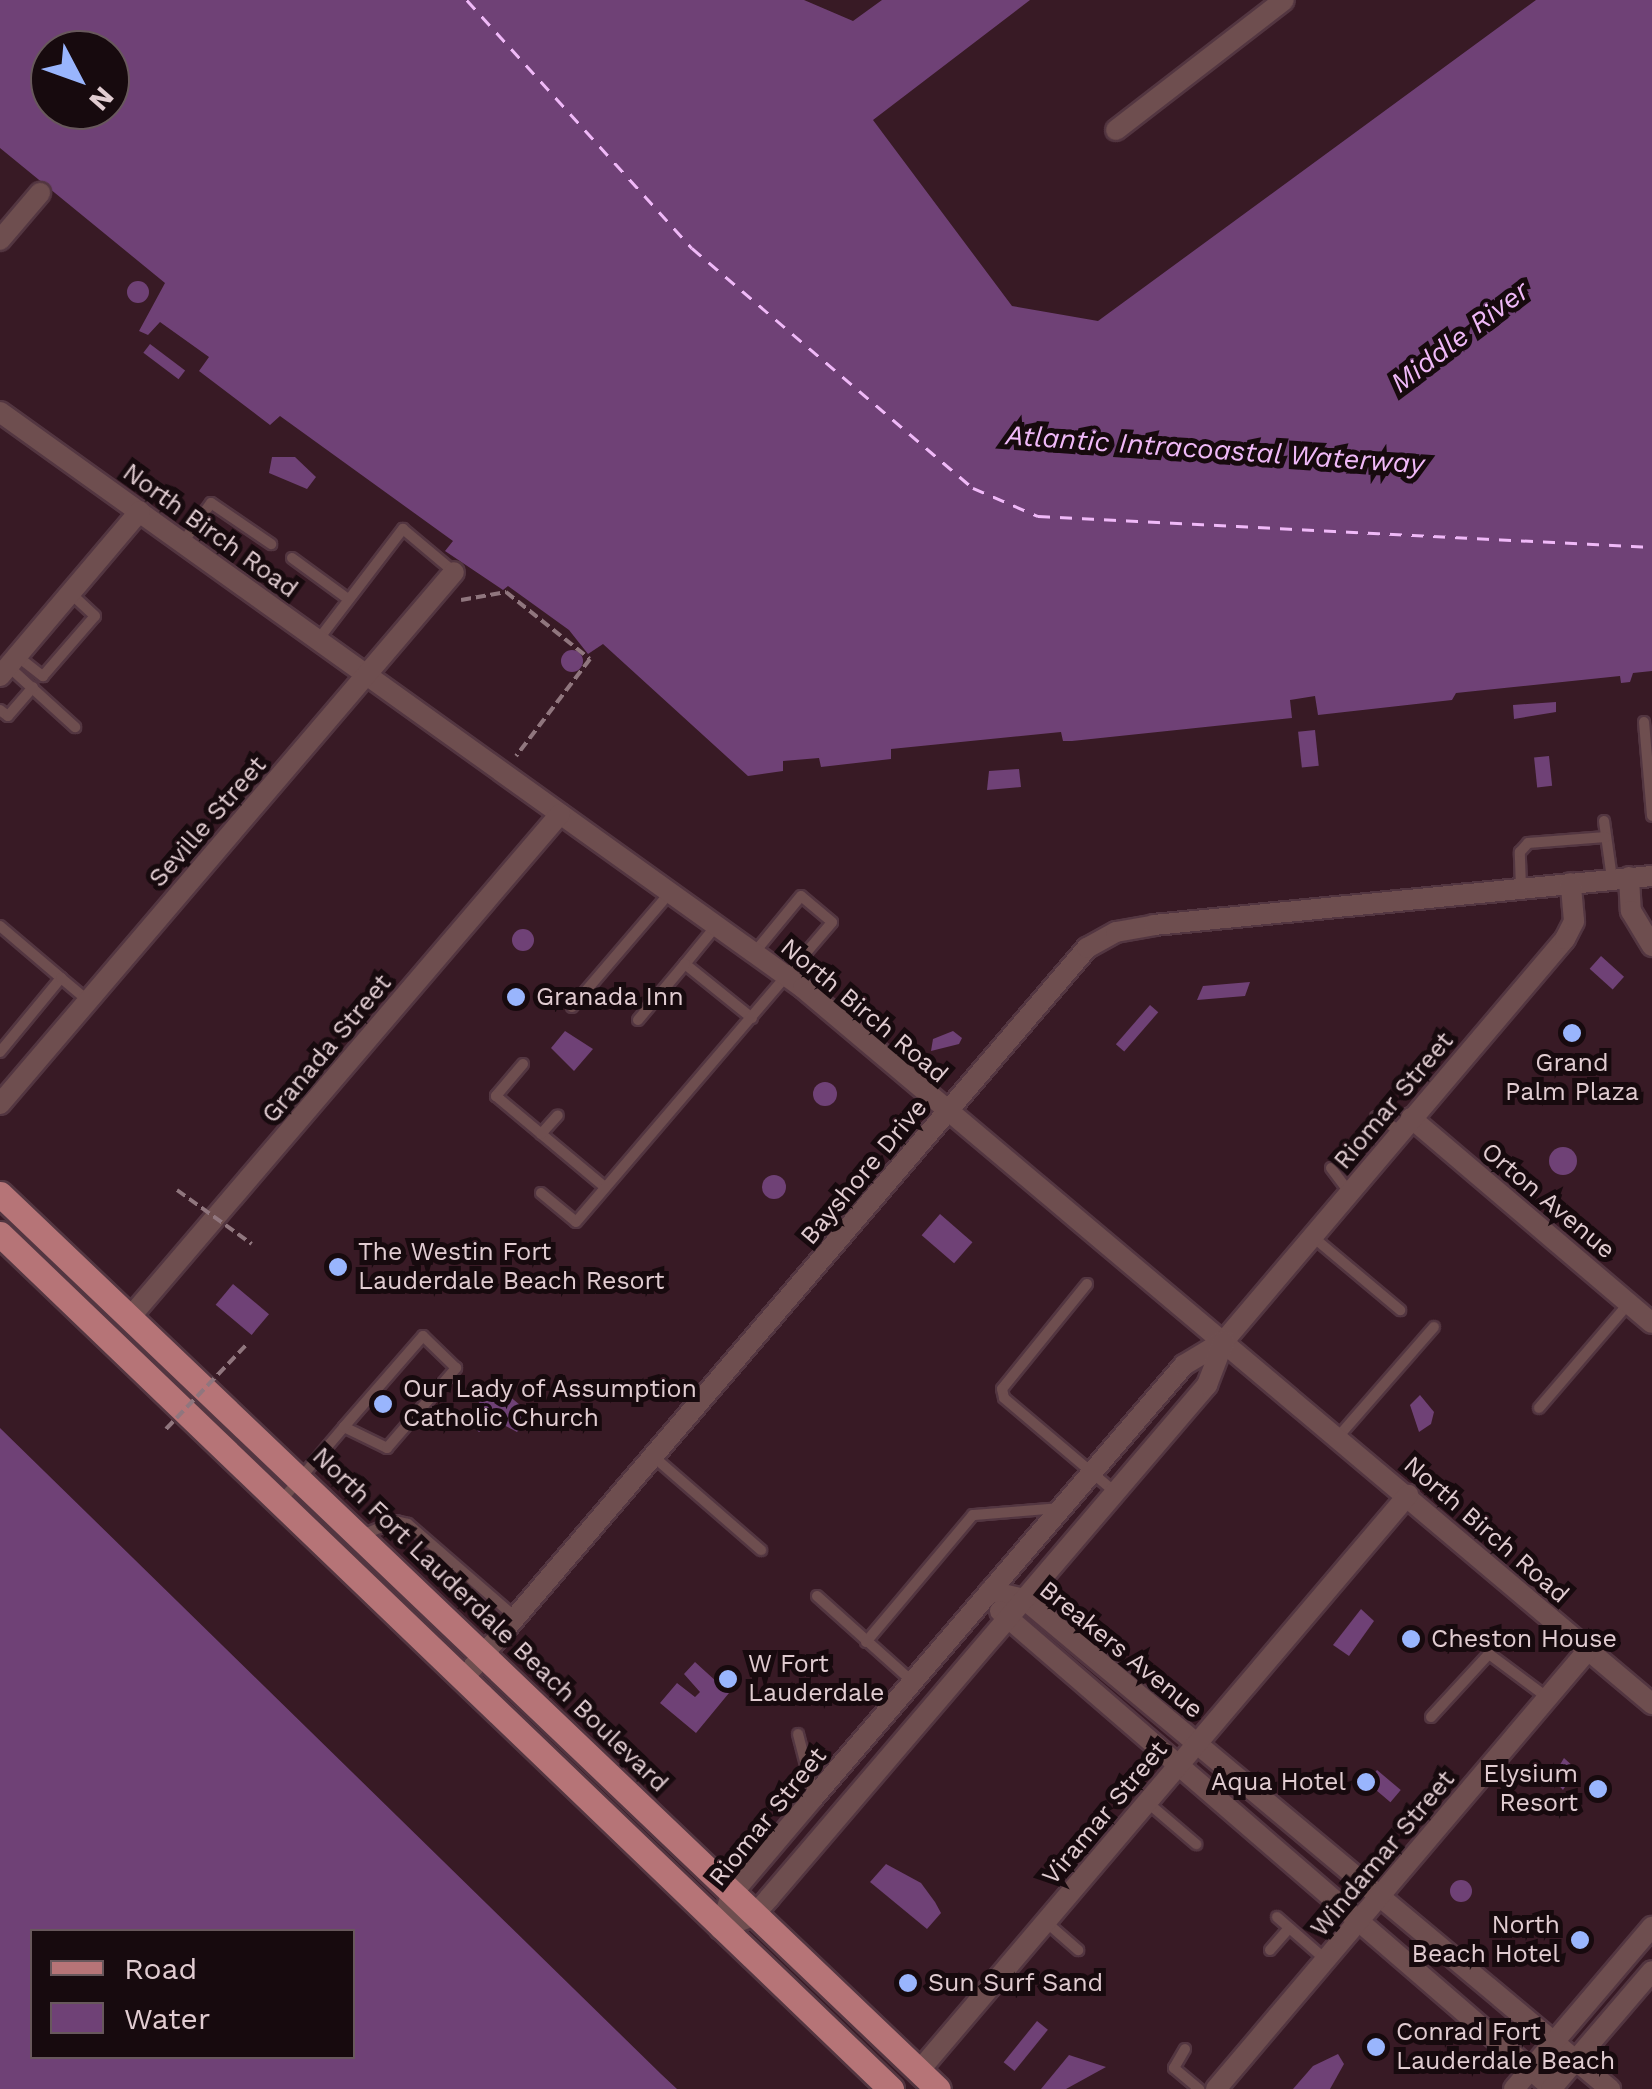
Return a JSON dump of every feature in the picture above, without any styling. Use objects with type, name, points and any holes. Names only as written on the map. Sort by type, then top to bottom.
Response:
[{"type":"main road","name":"North Fort Lauderdale Beach Boulevard","points":[[0,1194],[928,2080]]},
{"type":"main road","points":[[0,1234],[281,1501],[720,1929],[892,2089]]},
{"type":"street","points":[[1116,130],[1284,0]]},
{"type":"street","points":[[0,240],[40,193]]},
{"type":"street","name":"North Birch Road","points":[[0,412],[787,976],[1652,1704]]},
{"type":"street","points":[[8,666],[140,511]]},
{"type":"street","name":"Seville Street","points":[[0,1104],[454,572]]},
{"type":"street","name":"Granada Street","points":[[132,1316],[560,814]]},
{"type":"street","name":"Bayshore Drive","points":[[462,1680],[1074,960],[1116,932],[1652,876]]},
{"type":"street","points":[[1620,878],[1631,911],[1652,946]]},
{"type":"street","name":"Riomar Street","points":[[720,1929],[731,1894],[1184,1365],[1224,1340],[1565,939],[1574,921],[1571,883]]},
{"type":"street","name":"Orton Avenue","points":[[1406,1124],[1652,1322]]},
{"type":"street","name":"Riomar Street","points":[[720,1929],[753,1916],[1208,1385],[1224,1340]]},
{"type":"street","name":"Viramar Street","points":[[928,2080],[1045,1922],[1408,1496]]},
{"type":"street","name":"Breakers Avenue","points":[[990,1591],[1024,1599],[1610,2089]]},
{"type":"street","name":"Breakers Avenue","points":[[990,1591],[1005,1621],[1552,2089]]},
{"type":"street","name":"Windamar Street","points":[[1216,2089],[1588,1650]]},
{"type":"street","points":[[1514,2089],[1652,1927]]},
{"type":"street","points":[[1552,2089],[1652,1971]]},
{"type":"lane","points":[[182,542],[211,503],[271,544]]},
{"type":"lane","points":[[318,640],[403,528],[454,572]]},
{"type":"lane","points":[[292,558],[348,600]]},
{"type":"lane","points":[[8,666],[43,676],[95,616],[70,594]]},
{"type":"lane","points":[[8,666],[76,727]]},
{"type":"lane","points":[[9,717],[33,687]]},
{"type":"lane","points":[[1644,722],[1652,816]]},
{"type":"lane","points":[[1604,821],[1620,878]]},
{"type":"lane","points":[[1522,888],[1520,852],[1528,843],[1606,837]]},
{"type":"lane","points":[[572,1008],[669,894]]},
{"type":"lane","points":[[541,1193],[576,1222],[832,922],[801,896],[754,953]]},
{"type":"lane","points":[[0,926],[88,1001]]},
{"type":"lane","points":[[638,1020],[716,926]]},
{"type":"lane","points":[[685,964],[752,1018]]},
{"type":"lane","points":[[0,1052],[61,978]]},
{"type":"lane","points":[[524,1064],[496,1096],[605,1188]]},
{"type":"lane","points":[[542,1134],[558,1115]]},
{"type":"lane","points":[[1376,1117],[1406,1124]]},
{"type":"lane","points":[[1330,1168],[1349,1192]]},
{"type":"lane","points":[[1312,1236],[1400,1310]]},
{"type":"lane","points":[[1087,1284],[1002,1389],[1116,1492]]},
{"type":"lane","points":[[1540,1408],[1629,1303]]},
{"type":"lane","points":[[1338,1436],[1434,1327]]},
{"type":"lane","points":[[281,1501],[301,1478],[344,1427],[422,1336],[456,1368],[387,1448],[344,1427]]},
{"type":"lane","points":[[654,1457],[761,1550]]},
{"type":"lane","points":[[866,1642],[973,1515],[1061,1508]]},
{"type":"lane","points":[[359,1536],[396,1521],[408,1524],[517,1619]]},
{"type":"lane","points":[[816,1596],[912,1682]]},
{"type":"lane","points":[[1431,1717],[1489,1654],[1548,1698]]},
{"type":"lane","points":[[798,1734],[814,1797]]},
{"type":"lane","points":[[1146,1802],[1196,1844]]},
{"type":"lane","points":[[1277,1917],[1326,1960]]},
{"type":"lane","points":[[1045,1922],[1078,1950]]},
{"type":"lane","points":[[1270,1950],[1289,1928]]},
{"type":"lane","points":[[1185,2049],[1174,2068],[1199,2089]]},
{"type":"path","points":[[462,600],[506,592],[590,660],[516,756]]},
{"type":"path","points":[[177,1190],[252,1244]]},
{"type":"path","points":[[166,1429],[248,1344]]},
{"type":"water","points":[[0,0],[804,0],[853,21],[882,0],[1030,0],[873,120],[1012,306],[1098,321],[1536,0],[1652,0],[1652,671],[1633,673],[1630,682],[1621,683],[1620,676],[1456,693],[1452,700],[1318,715],[1315,696],[1290,700],[1292,718],[1072,741],[1063,741],[1061,732],[891,749],[891,759],[821,767],[819,758],[783,761],[783,771],[748,776],[603,644],[588,654],[569,630],[508,586],[503,590],[445,551],[453,541],[280,416],[270,425],[199,371],[209,357],[160,322],[148,335],[139,331],[165,283],[0,148]]},
{"type":"water","points":[[134,281],[142,281],[149,292],[142,303],[134,303],[127,296],[127,288]]},
{"type":"water","points":[[150,344],[185,370],[179,379],[143,353]]},
{"type":"water","points":[[272,457],[295,457],[316,477],[307,489],[269,473]]},
{"type":"water","points":[[568,650],[576,650],[583,661],[576,672],[568,672],[561,665],[561,657]]},
{"type":"water","points":[[1556,702],[1556,712],[1514,719],[1513,705]]},
{"type":"water","points":[[1315,730],[1319,766],[1302,768],[1298,732]]},
{"type":"water","points":[[1549,756],[1552,786],[1537,787],[1534,758]]},
{"type":"water","points":[[1019,769],[1021,787],[987,790],[989,771]]},
{"type":"water","points":[[523,929],[531,932],[531,948],[523,951],[515,948],[512,940],[515,932]]},
{"type":"water","points":[[1601,956],[1624,977],[1613,989],[1590,969]]},
{"type":"water","points":[[1250,982],[1245,996],[1197,1000],[1203,986]]},
{"type":"water","points":[[1150,1005],[1158,1012],[1124,1051],[1116,1044]]},
{"type":"water","points":[[565,1031],[593,1049],[574,1071],[551,1048]]},
{"type":"water","points":[[953,1031],[962,1038],[959,1044],[931,1051],[933,1039]]},
{"type":"water","points":[[825,1082],[837,1094],[825,1106],[813,1094]]},
{"type":"water","points":[[1563,1147],[1573,1151],[1577,1161],[1573,1171],[1563,1175],[1553,1171],[1549,1161],[1553,1151]]},
{"type":"water","points":[[774,1175],[786,1187],[774,1199],[762,1187]]},
{"type":"water","points":[[940,1214],[972,1242],[954,1263],[922,1235]]},
{"type":"water","points":[[233,1284],[269,1314],[252,1335],[216,1305]]},
{"type":"water","points":[[495,1384],[532,1415],[517,1432],[496,1421],[479,1432],[464,1420]]},
{"type":"water","points":[[1420,1395],[1434,1412],[1431,1424],[1419,1432],[1410,1405]]},
{"type":"water","points":[[0,1428],[677,2089],[0,2089]]},
{"type":"water","points":[[1361,1609],[1374,1621],[1349,1656],[1333,1645]]},
{"type":"water","points":[[695,1662],[729,1693],[696,1733],[660,1703],[677,1683],[695,1697],[700,1692],[684,1674]]},
{"type":"water","points":[[1564,1758],[1576,1769],[1563,1790],[1552,1778]]},
{"type":"water","points":[[1377,1770],[1401,1790],[1390,1802],[1367,1782]]},
{"type":"water","points":[[886,1864],[921,1883],[935,1902],[941,1913],[927,1929],[870,1882]]},
{"type":"water","points":[[1457,1880],[1465,1880],[1472,1891],[1465,1902],[1457,1902],[1450,1895],[1450,1887]]},
{"type":"water","points":[[1037,2021],[1048,2030],[1015,2071],[1004,2062]]},
{"type":"water","points":[[1338,2054],[1344,2064],[1330,2089],[1293,2089],[1313,2066]]},
{"type":"water","points":[[1069,2055],[1106,2067],[1066,2089],[1041,2089]]},
{"type":"ferry route","points":[[467,0],[692,248],[973,488],[1038,516],[1652,547]]},
{"type":"place","name":"Granada Inn","points":[[516,997]]},
{"type":"place","name":"Grand Palm Plaza","points":[[1572,1033]]},
{"type":"place","name":"The Westin Fort Lauderdale Beach Resort","points":[[338,1267]]},
{"type":"place","name":"Our Lady of Assumption Catholic Church","points":[[383,1404]]},
{"type":"place","name":"Cheston House","points":[[1411,1639]]},
{"type":"place","name":"W Fort Lauderdale","points":[[728,1679]]},
{"type":"place","name":"Aqua Hotel","points":[[1366,1782]]},
{"type":"place","name":"Elysium Resort","points":[[1598,1789]]},
{"type":"place","name":"North Beach Hotel","points":[[1580,1940]]},
{"type":"place","name":"Sun Surf Sand","points":[[908,1983]]},
{"type":"place","name":"Conrad Fort Lauderdale Beach","points":[[1376,2047]]},
{"type":"water label","name":"Middle River","points":[[1460,337]]},
{"type":"water label","name":"Atlantic Intracoastal Waterway","points":[[1215,450]]}]
